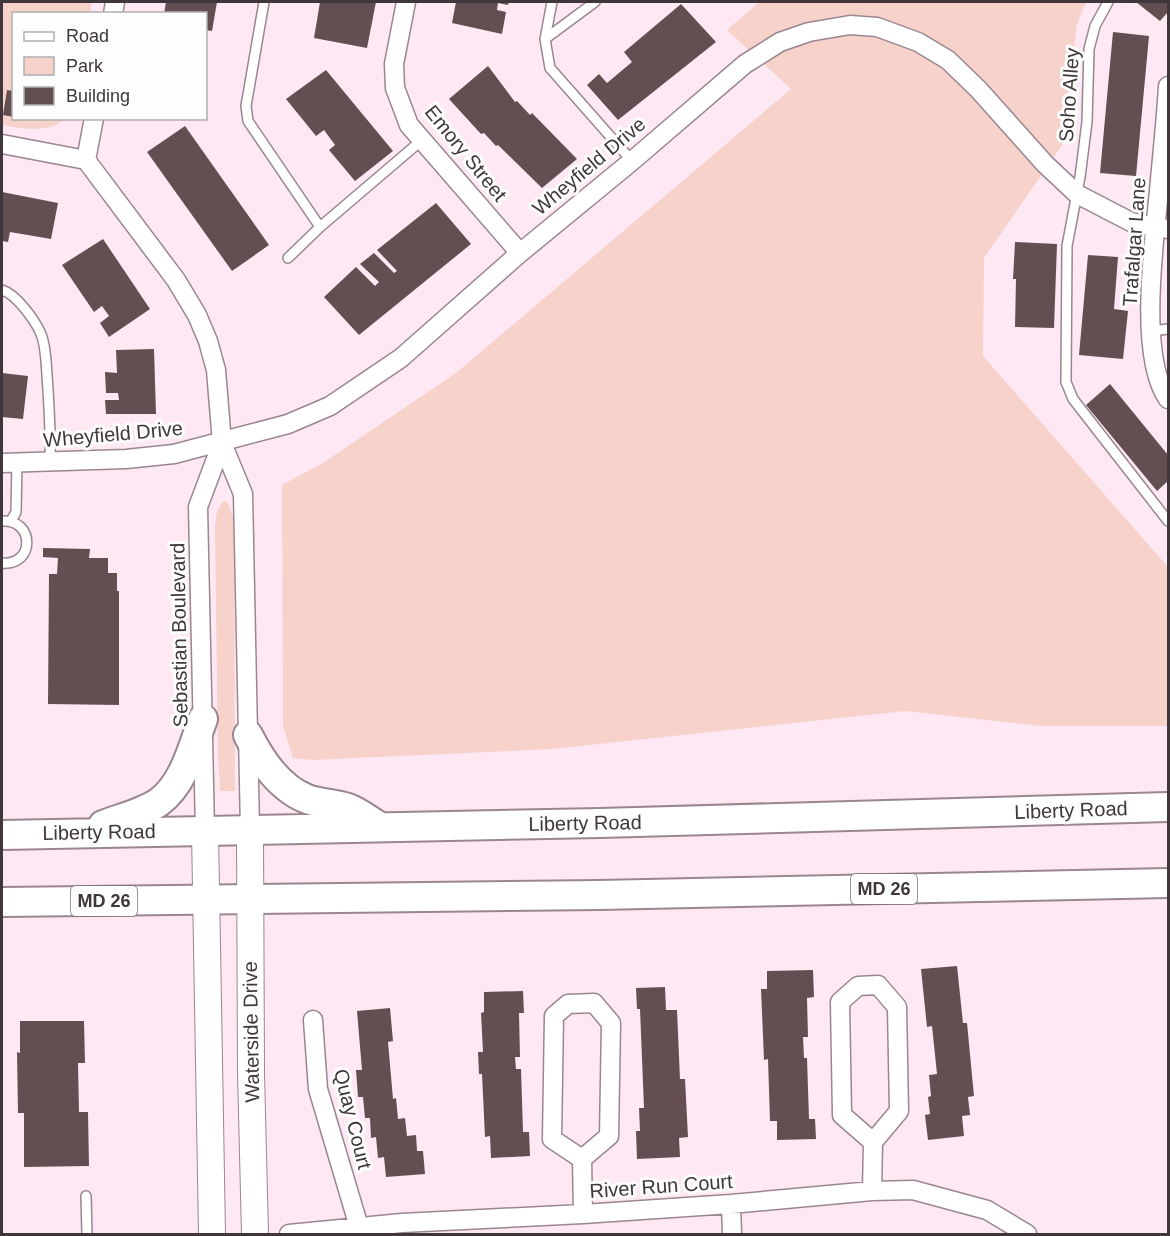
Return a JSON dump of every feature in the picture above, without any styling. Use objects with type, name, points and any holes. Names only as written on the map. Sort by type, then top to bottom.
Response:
[{"type":"main road","points":[[81,832],[136,813],[160,801],[171,790],[186,765],[203,719]]},
{"type":"main road","points":[[248,735],[260,757],[289,789],[306,799],[348,808],[380,827]]},
{"type":"main road","name":"Liberty Road","points":[[2,834],[612,823],[1168,807]]},
{"type":"main road","name":"MD 26","points":[[2,902],[599,895],[1168,883]]},
{"type":"street","name":"Emory Street","points":[[406,2],[394,64],[394,87],[410,125],[520,253]]},
{"type":"street","name":"Wheyfield Drive","points":[[9,463],[50,463],[164,455],[222,443],[288,424],[330,406],[401,358],[520,253],[745,64],[780,42],[808,32],[850,25],[877,27],[918,42],[948,60],[1045,164],[1077,194],[1131,222],[1162,228]]},
{"type":"street","name":"Trafalgar Lane","points":[[1168,86],[1162,228],[1151,266],[1160,330],[1156,375],[1168,399]]},
{"type":"street","points":[[2,144],[86,160],[94,120]]},
{"type":"street","name":"Sebastian Boulevard","points":[[86,160],[176,280],[197,315],[208,341],[216,370],[222,443],[243,494],[250,830]]},
{"type":"street","name":"Sebastian Boulevard","points":[[205,831],[198,507],[222,443]]},
{"type":"street","name":"Waterside Drive","points":[[250,830],[251,1073],[255,1234]]},
{"type":"street","points":[[205,831],[213,1234]]},
{"type":"street","points":[[872,1191],[873,1142],[899,1111],[897,1007],[878,985],[858,986],[840,1002],[842,1115],[873,1142]]},
{"type":"street","points":[[594,1003],[611,1023],[609,1136],[582,1159],[552,1139],[554,1016],[568,1004],[594,1003]]},
{"type":"street","name":"Quay Court","points":[[313,1020],[318,1089],[360,1231]]},
{"type":"street","points":[[582,1159],[583,1214]]},
{"type":"street","name":"River Run Court","points":[[289,1234],[360,1231],[402,1223],[583,1214],[872,1191],[913,1190],[987,1210],[1027,1234]]},
{"type":"street","points":[[731,1204],[732,1234]]},
{"type":"lane","points":[[264,2],[246,106],[248,121],[320,227]]},
{"type":"lane","points":[[552,2],[545,39],[550,68],[632,161]]},
{"type":"lane","points":[[545,39],[595,2]]},
{"type":"lane","name":"Soho Alley","points":[[1108,2],[1095,26],[1089,49],[1087,122],[1067,246],[1066,382],[1073,399],[1168,522]]},
{"type":"lane","points":[[288,258],[320,227],[422,140]]},
{"type":"lane","points":[[2,290],[21,305],[41,334],[46,355],[50,463]]},
{"type":"lane","points":[[2,563],[18,560],[26,549],[26,535],[23,529],[6,521],[16,512],[9,463]]},
{"type":"lane","points":[[86,1196],[87,1234]]},
{"type":"green space","points":[[2,2],[92,2],[90,12],[12,12],[12,120],[63,120],[51,127],[34,129],[2,125]]},
{"type":"green space","points":[[759,2],[1086,2],[1077,24],[1062,145],[984,258],[983,356],[1168,567],[1168,726],[1041,726],[905,711],[552,749],[312,760],[293,758],[283,726],[282,485],[323,463],[456,373],[791,89],[727,30]]},
{"type":"green space","points":[[226,501],[232,512],[234,526],[235,791],[220,791],[218,759],[215,526],[217,512],[222,502]]},
{"type":"building","points":[[166,2],[217,2],[212,31],[207,30],[207,12],[164,12]]},
{"type":"building","points":[[320,2],[376,2],[367,48],[314,38]]},
{"type":"building","points":[[456,2],[509,2],[508,5],[498,3],[497,10],[506,12],[502,34],[452,23]]},
{"type":"building","points":[[1136,2],[1168,2],[1168,12],[1160,21]]},
{"type":"building","points":[[681,4],[716,42],[618,120],[587,85],[599,74],[607,83],[632,62],[624,52]]},
{"type":"building","points":[[1113,32],[1149,36],[1136,176],[1100,173]]},
{"type":"building","points":[[488,66],[515,102],[517,101],[530,115],[532,113],[577,159],[542,188],[498,145],[496,146],[484,133],[481,134],[449,99]]},
{"type":"building","points":[[326,70],[393,151],[355,181],[329,150],[335,145],[324,130],[316,136],[286,99]]},
{"type":"building","points":[[7,90],[12,91],[12,117],[3,115]]},
{"type":"building","points":[[185,126],[269,245],[232,271],[147,152]]},
{"type":"building","points":[[2,192],[58,203],[51,239],[10,232],[8,242],[2,241]]},
{"type":"building","points":[[436,203],[471,244],[359,335],[324,297],[356,267],[375,286],[379,282],[360,264],[374,253],[394,273],[397,271],[377,250]]},
{"type":"building","points":[[103,239],[150,309],[109,337],[100,323],[109,316],[102,306],[94,312],[62,265]]},
{"type":"building","points":[[1015,242],[1057,244],[1054,328],[1015,327],[1016,279],[1013,279]]},
{"type":"building","points":[[1088,255],[1118,257],[1114,309],[1128,311],[1123,359],[1079,355]]},
{"type":"building","points":[[154,349],[156,414],[106,414],[105,400],[119,400],[118,393],[106,393],[105,372],[117,373],[116,350]]},
{"type":"building","points":[[2,373],[28,376],[23,419],[2,417]]},
{"type":"building","points":[[1110,384],[1168,455],[1168,481],[1157,491],[1086,405]]},
{"type":"building","points":[[43,548],[90,549],[89,558],[108,558],[108,573],[117,573],[119,705],[48,704],[49,574],[57,574],[58,558],[43,557]]},
{"type":"building","points":[[957,966],[963,1023],[967,1023],[974,1096],[968,1097],[970,1115],[962,1116],[964,1136],[928,1140],[925,1115],[930,1114],[929,1075],[937,1074],[932,1026],[927,1027],[921,969]]},
{"type":"building","points":[[813,970],[814,997],[807,998],[808,1037],[803,1037],[804,1058],[807,1058],[809,1119],[815,1119],[816,1139],[777,1140],[777,1121],[770,1121],[768,1059],[764,1060],[761,989],[767,989],[767,971]]},
{"type":"building","points":[[665,987],[666,1010],[677,1010],[680,1079],[685,1079],[688,1137],[679,1138],[680,1157],[637,1159],[636,1131],[640,1131],[639,1108],[644,1108],[640,1009],[637,1009],[636,988]]},
{"type":"building","points":[[523,991],[524,1013],[519,1013],[520,1057],[515,1057],[516,1069],[521,1069],[523,1132],[529,1132],[530,1156],[491,1158],[490,1136],[485,1137],[482,1074],[479,1074],[478,1052],[483,1052],[481,1013],[484,1012],[484,992]]},
{"type":"building","points":[[390,1008],[393,1041],[388,1042],[393,1099],[396,1098],[398,1119],[405,1118],[407,1136],[416,1135],[417,1151],[423,1151],[425,1174],[386,1177],[384,1157],[378,1158],[376,1137],[371,1138],[370,1118],[365,1118],[363,1097],[358,1097],[356,1070],[362,1070],[357,1011]]},
{"type":"building","points":[[20,1021],[84,1021],[85,1063],[78,1063],[79,1112],[88,1112],[89,1166],[24,1167],[24,1113],[18,1113],[17,1052],[20,1053]]}]
